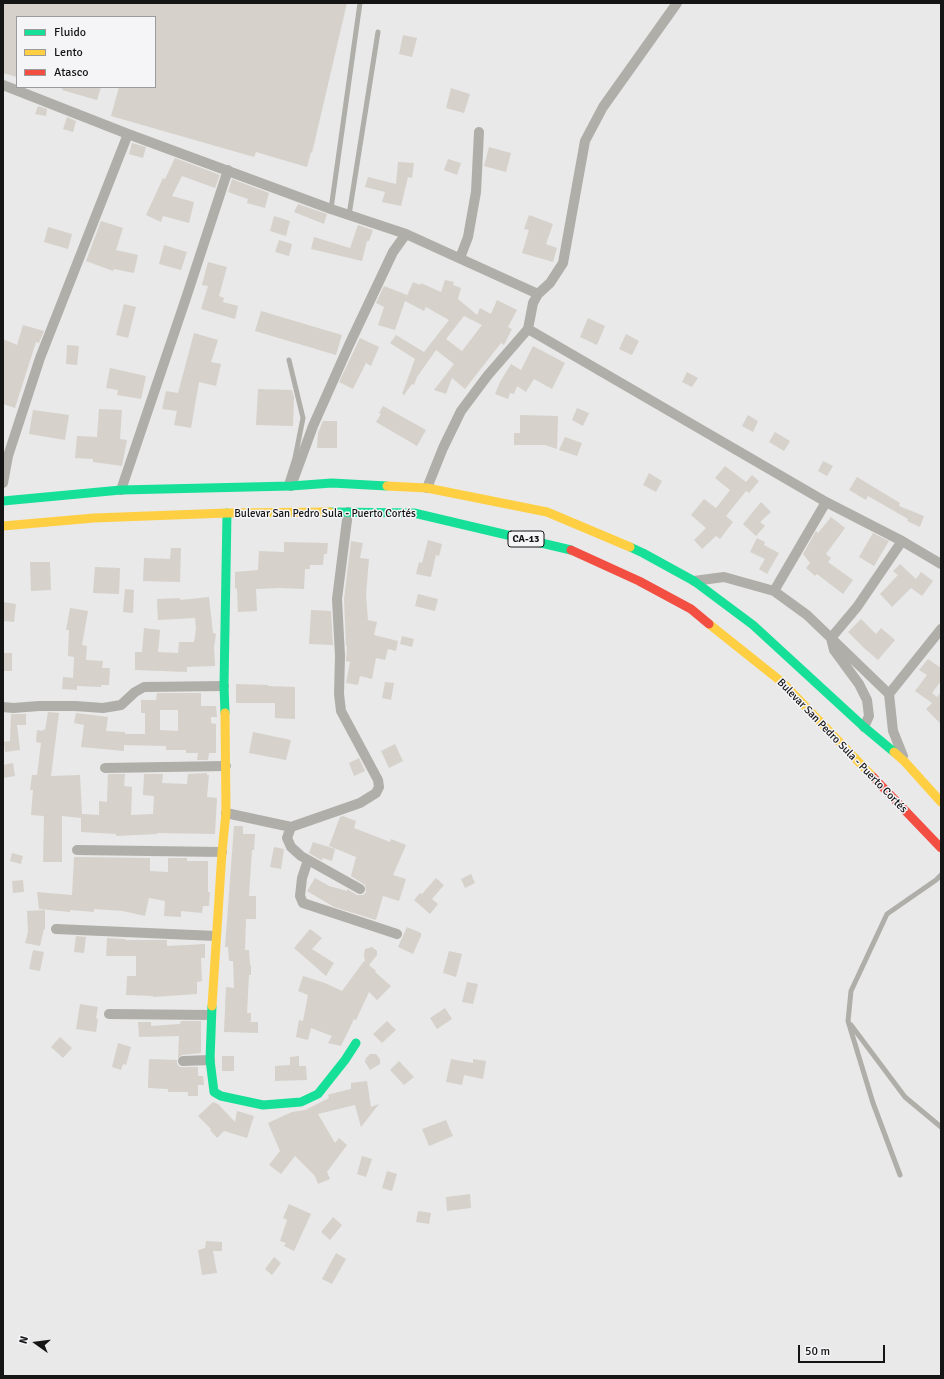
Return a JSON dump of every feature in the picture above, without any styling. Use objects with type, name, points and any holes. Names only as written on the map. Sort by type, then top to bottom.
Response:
[{"type":"main road","points":[[3,501],[121,490],[288,486],[332,482],[427,488],[547,512],[643,553],[694,581],[753,625],[864,727],[905,762],[941,802]]},
{"type":"main road","points":[[227,513],[224,686],[226,813],[216,936],[210,1060],[214,1092],[221,1096],[263,1105],[301,1102],[318,1094],[345,1060],[356,1043]]},
{"type":"main road","name":"Bulevar San Pedro Sula - Puerto Cortés","points":[[3,526],[94,518],[227,513],[414,513],[570,549],[639,581],[691,609],[783,683],[941,848]]},
{"type":"street","points":[[427,488],[443,448],[461,411],[488,375],[528,329],[533,303],[538,294],[550,283],[563,263],[585,141],[603,107],[677,3]]},
{"type":"street","points":[[3,85],[128,134],[331,209],[406,234],[538,294]]},
{"type":"street","points":[[460,258],[468,237],[476,192],[479,132]]},
{"type":"street","points":[[3,482],[8,456],[40,358],[128,134]]},
{"type":"street","points":[[121,490],[228,170]]},
{"type":"street","points":[[288,486],[349,345],[393,252],[406,234]]},
{"type":"street","points":[[528,329],[826,502],[902,541],[941,564]]},
{"type":"street","points":[[774,590],[826,502]]},
{"type":"street","points":[[226,813],[291,828],[360,803],[376,793],[379,787],[378,780],[341,711],[339,694],[340,656],[337,599],[348,512]]},
{"type":"street","points":[[831,638],[857,608],[902,541]]},
{"type":"street","points":[[694,581],[724,577],[774,590],[807,616],[890,694],[894,730],[905,762]]},
{"type":"street","points":[[890,694],[941,629]]},
{"type":"street","points":[[831,638],[834,650],[859,684],[867,700],[869,716],[864,727]]},
{"type":"street","points":[[3,707],[75,706],[103,708],[121,705],[135,692],[144,687],[224,686]]},
{"type":"street","points":[[105,768],[226,766]]},
{"type":"street","points":[[291,828],[287,838],[291,847],[301,856],[360,889]]},
{"type":"street","points":[[76,850],[222,852]]},
{"type":"street","points":[[308,860],[302,878],[300,896],[303,903],[397,934]]},
{"type":"street","points":[[56,929],[216,936]]},
{"type":"street","points":[[109,1014],[212,1015]]},
{"type":"street","points":[[183,1061],[210,1060]]},
{"type":"lane","points":[[331,209],[360,3]]},
{"type":"lane","points":[[349,215],[378,32]]},
{"type":"lane","points":[[288,360],[303,418],[288,486]]},
{"type":"lane","points":[[900,1175],[873,1103],[848,1021],[851,991],[887,914],[941,875]]},
{"type":"lane","points":[[848,1021],[905,1097],[941,1127]]},
{"type":"building","points":[[3,3],[347,3],[312,153],[311,152],[307,167],[256,152],[254,157],[111,116],[119,88],[156,88],[156,16],[16,16],[16,77],[3,73]]},
{"type":"building","points":[[403,35],[417,38],[412,57],[399,54]]},
{"type":"building","points":[[62,88],[101,88],[97,100],[62,90]]},
{"type":"building","points":[[451,88],[470,94],[464,113],[446,108]]},
{"type":"building","points":[[38,106],[47,109],[46,116],[35,114]]},
{"type":"building","points":[[67,117],[76,121],[73,132],[63,129]]},
{"type":"building","points":[[132,143],[146,147],[143,158],[129,154]]},
{"type":"building","points":[[489,147],[511,153],[506,172],[484,166]]},
{"type":"building","points":[[175,158],[220,175],[215,188],[182,176],[172,196],[194,202],[189,223],[163,216],[161,222],[146,215],[163,178],[165,179]]},
{"type":"building","points":[[448,159],[461,163],[457,175],[444,170]]},
{"type":"building","points":[[398,162],[414,163],[412,178],[408,177],[401,206],[382,202],[385,192],[365,187],[368,177],[396,184]]},
{"type":"building","points":[[232,179],[269,193],[265,208],[247,203],[248,199],[228,192]]},
{"type":"building","points":[[298,204],[327,214],[324,224],[294,212]]},
{"type":"building","points":[[529,215],[553,224],[546,244],[557,248],[553,262],[522,253],[529,230],[524,229]]},
{"type":"building","points":[[274,216],[290,221],[286,236],[270,231]]},
{"type":"building","points":[[101,221],[123,228],[116,250],[138,255],[134,273],[114,269],[113,271],[86,261]]},
{"type":"building","points":[[358,225],[373,230],[369,241],[367,241],[362,261],[311,249],[314,237],[350,248]]},
{"type":"building","points":[[48,227],[72,234],[68,249],[44,242]]},
{"type":"building","points":[[279,240],[292,244],[289,256],[275,252]]},
{"type":"building","points":[[164,245],[187,252],[181,270],[159,264]]},
{"type":"building","points":[[208,262],[227,267],[219,296],[224,298],[223,302],[238,306],[235,319],[201,309],[208,286],[202,285]]},
{"type":"building","points":[[445,280],[454,282],[453,285],[461,288],[458,299],[477,315],[480,308],[491,314],[497,300],[517,310],[508,327],[512,329],[504,345],[501,343],[465,389],[452,378],[446,394],[434,390],[454,364],[436,350],[417,377],[414,385],[412,384],[404,395],[402,394],[415,359],[390,343],[396,335],[424,352],[449,320],[426,307],[424,311],[405,301],[395,330],[378,325],[384,307],[376,303],[384,286],[407,295],[406,298],[413,282],[420,285],[421,283],[441,292]],"holes":[[[464,316],[482,325],[462,351],[446,339]]]},
{"type":"building","points":[[124,304],[136,307],[128,338],[116,335]]},
{"type":"building","points":[[261,311],[342,335],[336,355],[255,331]]},
{"type":"building","points":[[588,318],[605,326],[597,345],[580,337]]},
{"type":"building","points":[[23,325],[44,331],[39,343],[36,342],[15,408],[3,404],[3,339],[17,345]]},
{"type":"building","points":[[194,333],[218,340],[211,362],[221,364],[216,386],[199,382],[191,428],[174,425],[177,411],[162,409],[166,391],[178,393]]},
{"type":"building","points":[[626,334],[639,341],[632,355],[619,349]]},
{"type":"building","points":[[360,338],[379,347],[371,366],[366,363],[353,389],[339,382]]},
{"type":"building","points":[[67,345],[79,346],[77,365],[66,364]]},
{"type":"building","points":[[533,346],[565,363],[552,389],[534,379],[526,392],[517,386],[514,394],[510,393],[508,399],[495,394],[500,382],[511,364],[521,370]]},
{"type":"building","points":[[110,368],[146,376],[141,399],[117,395],[118,390],[106,388]]},
{"type":"building","points":[[687,372],[698,378],[692,387],[682,382]]},
{"type":"building","points":[[258,389],[292,390],[294,397],[293,426],[256,425]]},
{"type":"building","points":[[383,406],[426,430],[417,446],[376,422],[381,414],[379,413]]},
{"type":"building","points":[[577,408],[589,413],[583,426],[572,420]]},
{"type":"building","points":[[99,409],[122,410],[120,439],[127,440],[122,466],[93,462],[93,459],[75,458],[77,436],[97,437]]},
{"type":"building","points":[[33,410],[69,415],[65,440],[29,434]]},
{"type":"building","points":[[520,415],[558,416],[557,449],[545,445],[514,445],[514,433],[520,433]]},
{"type":"building","points":[[748,415],[758,421],[753,432],[742,426]]},
{"type":"building","points":[[323,421],[337,421],[337,448],[317,448],[318,433]]},
{"type":"building","points":[[775,432],[790,441],[784,451],[769,442]]},
{"type":"building","points":[[565,437],[582,443],[577,456],[559,450]]},
{"type":"building","points":[[823,461],[833,466],[827,476],[818,471]]},
{"type":"building","points":[[725,466],[746,482],[752,475],[759,481],[749,493],[746,491],[726,516],[733,522],[720,539],[716,536],[702,549],[694,540],[706,528],[691,515],[704,499],[716,508],[730,490],[715,478]]},
{"type":"building","points":[[649,473],[662,481],[656,492],[643,485]]},
{"type":"building","points":[[857,477],[900,503],[899,506],[924,516],[920,527],[907,521],[908,519],[868,496],[866,500],[849,490]]},
{"type":"building","points":[[761,502],[771,512],[760,522],[765,526],[756,536],[743,524]]},
{"type":"building","points":[[831,517],[845,528],[826,554],[831,558],[828,562],[853,580],[843,594],[817,574],[815,576],[806,568],[810,563],[803,554],[816,531],[818,533]]},
{"type":"building","points":[[873,533],[889,541],[874,566],[859,557]]},
{"type":"building","points":[[757,538],[765,542],[764,545],[779,553],[767,574],[759,569],[765,559],[750,552]]},
{"type":"building","points":[[428,540],[442,544],[439,556],[436,555],[431,577],[416,574],[419,562],[422,563]]},
{"type":"building","points":[[351,541],[363,543],[360,558],[369,559],[366,595],[368,620],[377,622],[374,635],[398,641],[396,651],[388,649],[385,660],[376,658],[372,679],[360,676],[358,685],[346,683],[350,662],[346,661],[347,646],[344,599]]},
{"type":"building","points":[[284,542],[328,543],[327,554],[324,554],[323,565],[310,565],[310,569],[305,569],[304,589],[256,589],[257,611],[238,612],[235,572],[258,570],[259,551],[284,552]]},
{"type":"building","points":[[171,548],[181,548],[180,582],[143,581],[144,558],[170,559]]},
{"type":"building","points":[[30,562],[50,562],[51,590],[31,591]]},
{"type":"building","points":[[900,564],[916,579],[921,572],[933,581],[922,596],[911,588],[892,607],[880,594],[898,575],[893,571]]},
{"type":"building","points":[[95,567],[120,568],[119,594],[93,593]]},
{"type":"building","points":[[125,589],[134,590],[133,613],[123,612]]},
{"type":"building","points":[[418,594],[438,599],[435,611],[415,606]]},
{"type":"building","points":[[209,597],[213,633],[216,634],[214,647],[215,666],[187,667],[187,672],[135,670],[135,652],[142,652],[144,628],[160,630],[158,652],[178,653],[179,642],[194,642],[196,629],[195,618],[158,620],[157,599],[180,598],[180,600]]},
{"type":"building","points":[[3,602],[16,604],[14,622],[3,621]]},
{"type":"building","points":[[70,608],[88,611],[82,645],[87,646],[86,660],[103,661],[102,668],[110,668],[109,685],[101,685],[101,687],[77,686],[77,690],[62,689],[63,677],[73,678],[74,657],[68,656],[69,630],[66,630]]},
{"type":"building","points":[[311,610],[331,611],[333,645],[309,644]]},
{"type":"building","points":[[861,619],[876,634],[881,628],[895,640],[878,660],[848,632]]},
{"type":"building","points":[[402,636],[414,639],[412,647],[400,644]]},
{"type":"building","points":[[3,653],[12,653],[12,671],[3,671]]},
{"type":"building","points":[[928,659],[941,668],[941,681],[932,693],[937,697],[941,692],[941,724],[926,709],[932,703],[915,691],[927,675],[919,670]]},
{"type":"building","points":[[385,682],[394,683],[391,700],[382,698]]},
{"type":"building","points":[[236,684],[295,687],[295,719],[275,718],[275,703],[236,703]]},
{"type":"building","points":[[157,693],[201,693],[201,706],[216,706],[217,717],[211,717],[211,723],[216,724],[216,753],[209,753],[208,760],[197,760],[198,753],[186,753],[186,750],[166,750],[166,746],[124,745],[124,751],[81,747],[84,725],[74,723],[76,713],[108,717],[106,731],[125,732],[125,734],[145,734],[145,713],[141,713],[141,700],[156,700]],"holes":[[[160,710],[178,710],[178,731],[160,730]]]},
{"type":"building","points":[[48,712],[59,713],[51,776],[80,775],[82,814],[99,815],[99,801],[107,802],[108,774],[125,774],[124,786],[132,787],[131,815],[153,814],[154,796],[143,795],[144,774],[163,774],[162,783],[187,784],[188,774],[207,773],[207,775],[209,775],[207,797],[217,798],[215,834],[157,833],[116,836],[116,834],[81,832],[81,818],[62,816],[62,862],[43,862],[44,816],[31,815],[33,790],[30,790],[32,775],[37,775],[41,743],[36,742],[37,730],[45,730]]},
{"type":"building","points":[[11,714],[26,714],[26,725],[17,725],[20,750],[5,752],[4,742],[10,741]]},
{"type":"building","points":[[253,732],[291,740],[286,760],[249,753]]},
{"type":"building","points":[[395,744],[403,761],[389,768],[381,751]]},
{"type":"building","points":[[359,758],[365,771],[354,776],[349,763]]},
{"type":"building","points":[[13,763],[15,776],[3,778],[3,765]]},
{"type":"building","points":[[343,816],[356,821],[354,828],[390,842],[391,839],[406,845],[393,875],[406,879],[399,901],[383,896],[376,920],[334,907],[307,891],[315,878],[329,886],[347,891],[347,889],[357,895],[363,895],[366,892],[365,885],[351,876],[356,857],[329,846],[340,817]]},
{"type":"building","points":[[234,826],[243,826],[243,834],[255,834],[254,850],[252,850],[249,896],[256,896],[256,919],[246,919],[245,950],[249,950],[251,965],[247,1013],[251,1013],[251,1022],[258,1022],[258,1033],[224,1032],[226,987],[234,988],[233,961],[229,961],[228,947],[225,947]]},
{"type":"building","points":[[313,842],[335,849],[332,861],[323,858],[321,860],[309,853]]},
{"type":"building","points":[[274,847],[284,849],[281,869],[270,867]]},
{"type":"building","points":[[12,853],[23,856],[21,864],[10,861]]},
{"type":"building","points":[[74,857],[150,858],[150,871],[168,872],[168,858],[187,858],[187,861],[208,861],[208,892],[210,892],[209,906],[203,906],[202,913],[181,911],[181,917],[164,916],[165,901],[149,898],[145,916],[123,911],[94,909],[94,912],[70,910],[70,912],[39,909],[37,892],[72,895]]},
{"type":"building","points":[[471,874],[475,883],[465,888],[461,879]]},
{"type":"building","points":[[436,878],[444,885],[432,899],[438,904],[430,914],[414,900],[420,893],[422,894]]},
{"type":"building","points":[[23,880],[24,892],[13,893],[12,881]]},
{"type":"building","points":[[45,910],[45,929],[40,946],[25,943],[28,932],[27,911]]},
{"type":"building","points":[[407,927],[421,933],[413,954],[398,947]]},
{"type":"building","points":[[310,929],[322,938],[312,949],[334,963],[326,976],[294,948]]},
{"type":"building","points":[[76,936],[86,937],[84,953],[74,952]]},
{"type":"building","points":[[107,938],[125,940],[167,940],[167,946],[205,944],[205,958],[201,958],[202,981],[197,982],[197,994],[153,997],[126,995],[127,976],[136,976],[136,956],[106,956]]},
{"type":"building","points":[[372,947],[377,951],[377,955],[369,965],[391,986],[377,1000],[369,992],[356,1020],[354,1019],[341,1046],[328,1043],[332,1036],[311,1028],[308,1040],[296,1037],[299,1020],[303,1021],[308,995],[298,991],[303,976],[325,983],[342,991],[364,961],[365,962],[365,949]]},
{"type":"building","points":[[33,950],[44,952],[40,971],[29,969]]},
{"type":"building","points":[[449,951],[462,954],[456,977],[443,973]]},
{"type":"building","points":[[467,982],[478,984],[473,1004],[462,1002]]},
{"type":"building","points":[[80,1004],[98,1007],[96,1032],[76,1029]]},
{"type":"building","points":[[445,1008],[452,1019],[437,1029],[430,1018]]},
{"type":"building","points":[[181,1021],[201,1021],[201,1053],[182,1055],[178,1058],[179,1036],[139,1037],[138,1022],[151,1022],[151,1026],[180,1024]]},
{"type":"building","points":[[387,1021],[396,1030],[382,1043],[373,1034]]},
{"type":"building","points":[[60,1037],[72,1048],[63,1058],[51,1047]]},
{"type":"building","points":[[118,1043],[131,1047],[126,1065],[123,1064],[121,1070],[112,1067]]},
{"type":"building","points":[[370,1054],[376,1054],[380,1059],[380,1064],[370,1070],[365,1062],[366,1058]]},
{"type":"building","points":[[222,1056],[234,1056],[234,1071],[222,1071]]},
{"type":"building","points":[[299,1056],[299,1066],[306,1066],[307,1080],[275,1081],[275,1066],[290,1065],[290,1057]]},
{"type":"building","points":[[149,1059],[177,1060],[177,1064],[180,1067],[198,1067],[198,1076],[203,1076],[204,1085],[198,1085],[198,1096],[188,1096],[188,1092],[168,1092],[168,1089],[148,1088]]},
{"type":"building","points":[[451,1059],[473,1063],[473,1059],[486,1061],[483,1079],[464,1075],[462,1085],[446,1082]]},
{"type":"building","points":[[399,1061],[414,1077],[404,1085],[390,1070]]},
{"type":"building","points":[[367,1081],[371,1107],[379,1104],[361,1127],[355,1105],[318,1114],[335,1143],[339,1138],[347,1145],[327,1172],[330,1179],[318,1184],[315,1176],[295,1156],[281,1174],[269,1165],[280,1151],[268,1123],[292,1112],[305,1110],[329,1098],[328,1095],[330,1094],[351,1089],[351,1083]]},
{"type":"building","points":[[213,1102],[218,1104],[235,1122],[237,1111],[254,1116],[247,1138],[224,1131],[217,1138],[210,1130],[211,1129],[198,1116]]},
{"type":"building","points":[[446,1120],[453,1136],[429,1146],[422,1129]]},
{"type":"building","points":[[362,1156],[372,1159],[366,1177],[357,1174]]},
{"type":"building","points":[[387,1171],[397,1174],[392,1191],[382,1188]]},
{"type":"building","points":[[470,1194],[471,1208],[447,1211],[446,1197]]},
{"type":"building","points":[[289,1204],[311,1214],[294,1251],[284,1246],[286,1243],[280,1241],[287,1220],[283,1218]]},
{"type":"building","points":[[418,1211],[431,1213],[429,1224],[416,1222]]},
{"type":"building","points":[[333,1217],[342,1225],[330,1240],[321,1232]]},
{"type":"building","points":[[206,1241],[222,1242],[222,1251],[213,1251],[217,1273],[202,1275],[198,1250],[205,1248]]},
{"type":"building","points":[[336,1253],[346,1259],[332,1284],[322,1279]]},
{"type":"building","points":[[274,1257],[281,1263],[272,1275],[265,1269]]},
{"type":"traffic: fast","points":[[3,501],[121,490],[291,486],[332,483],[387,486]]},
{"type":"traffic: fast","points":[[330,512],[414,513],[571,550]]},
{"type":"traffic: fast","points":[[225,713],[224,686],[227,513]]},
{"type":"traffic: fast","points":[[630,547],[694,581],[753,625],[864,727],[894,752]]},
{"type":"traffic: fast","points":[[212,1006],[210,1060],[214,1092],[221,1096],[263,1105],[301,1102],[318,1094],[345,1060],[356,1043]]},
{"type":"traffic: slow","points":[[387,486],[427,488],[547,512],[630,547]]},
{"type":"traffic: slow","points":[[3,526],[94,518],[227,513],[330,512]]},
{"type":"traffic: slow","points":[[709,624],[783,683],[873,777]]},
{"type":"traffic: slow","points":[[212,1006],[226,813],[225,713]]},
{"type":"traffic: slow","points":[[894,752],[941,802]]},
{"type":"traffic: jam","points":[[571,550],[639,581],[691,609],[709,624]]},
{"type":"traffic: jam","points":[[873,777],[941,848]]}]
